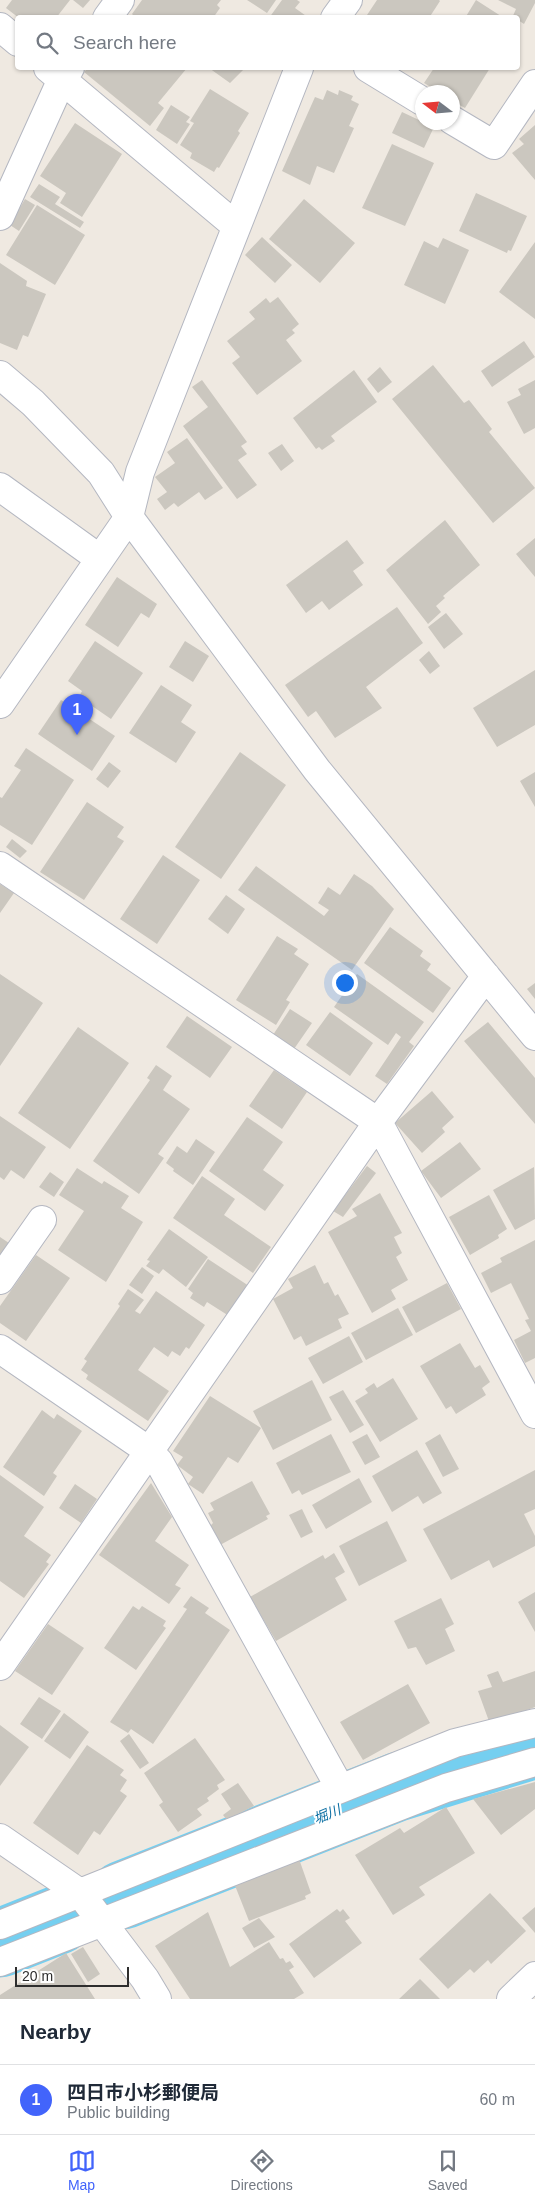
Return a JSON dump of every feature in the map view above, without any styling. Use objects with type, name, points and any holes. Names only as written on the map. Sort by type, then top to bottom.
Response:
[{"type":"street","points":[[109,15],[120,0]]},
{"type":"street","points":[[337,15],[348,0]]},
{"type":"street","points":[[0,27],[15,40]]},
{"type":"street","points":[[0,704],[129,518],[140,472],[298,70]]},
{"type":"street","points":[[371,70],[415,97]]},
{"type":"street","points":[[0,216],[60,71],[236,226]]},
{"type":"street","points":[[460,125],[494,146],[535,84]]},
{"type":"street","points":[[0,375],[33,403],[100,474],[129,518],[317,770],[535,1036]]},
{"type":"street","points":[[0,487],[100,560]]},
{"type":"street","points":[[0,866],[378,1122],[535,1414]]},
{"type":"street","points":[[0,1666],[378,1122],[486,976]]},
{"type":"street","points":[[0,1280],[42,1220]]},
{"type":"street","points":[[0,1349],[149,1451],[159,1462],[340,1788]]},
{"type":"street","points":[[0,1924],[455,1743],[535,1723]]},
{"type":"street","points":[[0,1962],[446,1788],[535,1762]]},
{"type":"street","points":[[0,1838],[80,1893],[157,1999]]},
{"type":"street","points":[[511,1999],[535,1976]]},
{"type":"building","points":[[12,0],[70,0],[58,15],[15,15],[6,8]]},
{"type":"building","points":[[73,0],[90,0],[83,8]]},
{"type":"building","points":[[142,0],[221,0],[217,5],[220,8],[215,15],[132,14]]},
{"type":"building","points":[[247,0],[276,0],[267,13]]},
{"type":"building","points":[[282,0],[297,0],[300,2],[295,8],[305,15],[271,15]]},
{"type":"building","points":[[377,0],[440,1],[431,15],[367,15]]},
{"type":"building","points":[[476,0],[499,15],[467,15]]},
{"type":"building","points":[[498,0],[535,0],[524,24],[520,21],[520,15],[513,15],[516,9]]},
{"type":"building","points":[[86,70],[185,70],[158,103],[164,108],[150,126],[84,72]]},
{"type":"building","points":[[212,70],[243,70],[230,83]]},
{"type":"building","points":[[433,70],[489,70],[465,108],[460,105],[460,85],[427,85],[424,83]]},
{"type":"building","points":[[210,89],[249,113],[238,131],[240,133],[219,168],[217,167],[214,172],[190,158],[192,153],[180,145],[194,123],[190,121]]},
{"type":"building","points":[[327,90],[338,95],[339,90],[353,96],[351,100],[359,104],[349,126],[354,128],[334,173],[317,166],[310,185],[282,171],[315,97],[323,100]]},
{"type":"building","points":[[171,105],[190,117],[186,122],[190,124],[177,144],[156,130]]},
{"type":"building","points":[[402,112],[415,118],[415,130],[433,130],[424,148],[392,133]]},
{"type":"building","points":[[75,123],[122,154],[82,217],[60,203],[66,193],[40,176]]},
{"type":"building","points":[[535,125],[535,180],[512,153],[524,144],[519,139]]},
{"type":"building","points":[[392,144],[434,163],[405,226],[362,208]]},
{"type":"building","points":[[39,184],[60,197],[55,204],[84,222],[80,228],[30,197]]},
{"type":"building","points":[[476,193],[527,216],[511,251],[508,250],[507,253],[459,231]]},
{"type":"building","points":[[25,199],[35,205],[19,231],[10,225]]},
{"type":"building","points":[[304,199],[355,243],[320,283],[269,239]]},
{"type":"building","points":[[37,205],[85,235],[55,285],[6,255]]},
{"type":"building","points":[[262,237],[292,265],[275,283],[245,255]]},
{"type":"building","points":[[443,238],[469,250],[445,304],[404,285],[424,241],[438,248]]},
{"type":"building","points":[[535,242],[535,319],[499,292]]},
{"type":"building","points":[[0,263],[27,281],[26,286],[46,294],[28,337],[23,335],[17,350],[0,343]]},
{"type":"building","points":[[278,297],[299,324],[292,330],[295,333],[286,340],[302,361],[257,395],[232,363],[240,357],[227,341],[255,319],[249,312],[266,298],[270,303]]},
{"type":"building","points":[[524,341],[535,357],[492,387],[481,371]]},
{"type":"building","points":[[433,365],[464,403],[469,400],[492,429],[489,432],[535,488],[493,523],[392,399]]},
{"type":"building","points":[[380,367],[392,382],[378,393],[367,379]]},
{"type":"building","points":[[354,370],[377,402],[331,436],[335,441],[322,450],[319,447],[316,449],[293,418]]},
{"type":"building","points":[[202,380],[247,442],[241,446],[247,454],[238,460],[257,485],[237,499],[183,426],[208,407],[192,387]]},
{"type":"building","points":[[535,380],[535,428],[524,434],[507,402],[521,395],[518,389]]},
{"type":"building","points":[[187,438],[223,488],[205,500],[199,492],[178,507],[174,503],[165,510],[157,499],[167,492],[155,477],[175,463],[167,452]]},
{"type":"building","points":[[282,444],[294,461],[281,471],[268,453]]},
{"type":"building","points":[[445,520],[480,565],[443,596],[445,598],[436,606],[441,612],[428,624],[386,570]]},
{"type":"building","points":[[535,538],[535,577],[516,554]]},
{"type":"building","points":[[347,540],[364,563],[353,571],[363,585],[329,610],[322,601],[306,613],[286,585]]},
{"type":"building","points":[[117,577],[157,604],[149,618],[141,613],[118,647],[85,625]]},
{"type":"building","points":[[397,607],[423,643],[366,687],[382,708],[335,738],[316,711],[308,717],[285,685]]},
{"type":"building","points":[[446,613],[463,634],[444,649],[428,627]]},
{"type":"building","points":[[95,641],[143,673],[111,719],[79,697],[82,691],[68,681]]},
{"type":"building","points":[[185,641],[209,656],[193,682],[169,667]]},
{"type":"building","points":[[429,651],[440,666],[430,674],[419,660]]},
{"type":"building","points":[[535,670],[535,725],[497,747],[473,708]]},
{"type":"building","points":[[161,685],[192,705],[181,722],[196,732],[176,763],[129,733]]},
{"type":"building","points":[[61,700],[115,736],[92,771],[38,734]]},
{"type":"building","points":[[26,748],[74,780],[32,845],[0,825],[0,797],[2,798],[21,770],[14,766]]},
{"type":"building","points":[[240,752],[286,785],[221,879],[175,847]]},
{"type":"building","points":[[109,762],[121,771],[108,788],[96,779]]},
{"type":"building","points":[[535,772],[535,807],[520,781]]},
{"type":"building","points":[[87,802],[124,827],[117,837],[124,841],[84,900],[40,872]]},
{"type":"building","points":[[12,839],[27,851],[20,858],[6,847]]},
{"type":"building","points":[[163,855],[200,880],[157,944],[120,919]]},
{"type":"building","points":[[256,866],[324,916],[329,910],[318,903],[328,887],[340,895],[354,874],[372,886],[394,909],[352,970],[238,890]]},
{"type":"building","points":[[0,884],[14,893],[0,913]]},
{"type":"building","points":[[226,895],[245,909],[228,934],[208,919]]},
{"type":"building","points":[[390,927],[423,951],[420,956],[431,964],[427,970],[451,988],[433,1013],[364,963]]},
{"type":"building","points":[[277,936],[298,949],[294,954],[309,964],[286,1000],[290,1002],[276,1025],[236,1000]]},
{"type":"building","points":[[0,974],[43,1003],[0,1066]]},
{"type":"building","points":[[357,974],[424,1022],[409,1042],[414,1046],[387,1084],[375,1076],[401,1037],[396,1033],[388,1045],[334,1007]]},
{"type":"building","points":[[535,983],[535,999],[527,989]]},
{"type":"building","points":[[290,1009],[312,1023],[294,1049],[273,1035]]},
{"type":"building","points":[[330,1012],[373,1043],[350,1076],[306,1045]]},
{"type":"building","points":[[187,1016],[232,1047],[210,1078],[166,1047]]},
{"type":"building","points":[[488,1022],[535,1078],[535,1124],[464,1041]]},
{"type":"building","points":[[78,1027],[129,1063],[70,1149],[18,1113]]},
{"type":"building","points":[[156,1065],[172,1076],[163,1090],[190,1109],[158,1154],[164,1158],[139,1194],[93,1161],[150,1080],[147,1078]]},
{"type":"building","points":[[274,1070],[307,1092],[282,1129],[249,1106]]},
{"type":"building","points":[[432,1091],[454,1117],[442,1128],[445,1132],[422,1153],[395,1123]]},
{"type":"building","points":[[0,1116],[46,1147],[24,1179],[11,1170],[4,1180],[0,1177]]},
{"type":"building","points":[[247,1117],[283,1142],[263,1170],[284,1185],[265,1211],[209,1171]]},
{"type":"building","points":[[196,1139],[215,1152],[193,1185],[173,1171],[174,1169],[166,1163],[177,1146],[187,1153]]},
{"type":"building","points":[[460,1142],[481,1169],[441,1198],[421,1171]]},
{"type":"building","points":[[367,1166],[376,1173],[343,1217],[333,1211]]},
{"type":"building","points":[[534,1167],[535,1219],[515,1230],[493,1190]]},
{"type":"building","points":[[77,1168],[102,1184],[104,1181],[129,1196],[121,1208],[143,1222],[106,1282],[58,1250],[84,1211],[59,1195]]},
{"type":"building","points":[[50,1172],[64,1182],[54,1197],[39,1187]]},
{"type":"building","points":[[202,1176],[235,1199],[224,1215],[271,1247],[253,1273],[173,1218]]},
{"type":"building","points":[[380,1193],[402,1233],[394,1237],[402,1253],[396,1257],[408,1280],[391,1290],[396,1299],[372,1313],[328,1232],[357,1216],[352,1209]]},
{"type":"building","points":[[489,1195],[507,1229],[498,1235],[499,1238],[470,1255],[449,1217]]},
{"type":"building","points":[[169,1229],[208,1257],[186,1287],[163,1269],[159,1274],[146,1266],[150,1261],[147,1260]]},
{"type":"building","points":[[0,1237],[9,1243],[0,1256]]},
{"type":"building","points":[[535,1240],[535,1358],[525,1363],[514,1340],[531,1331],[525,1320],[529,1319],[511,1283],[491,1293],[481,1273],[502,1262],[500,1258]]},
{"type":"building","points":[[36,1255],[70,1278],[26,1341],[0,1323],[0,1306]]},
{"type":"building","points":[[208,1259],[249,1286],[229,1316],[207,1302],[204,1307],[190,1298],[193,1293],[188,1289]]},
{"type":"building","points":[[315,1265],[324,1284],[328,1282],[335,1296],[338,1294],[349,1314],[338,1319],[342,1328],[306,1346],[301,1336],[294,1340],[273,1299],[293,1288],[288,1279]]},
{"type":"building","points":[[142,1267],[154,1276],[142,1294],[129,1285]]},
{"type":"building","points":[[447,1283],[461,1309],[416,1333],[402,1307]]},
{"type":"building","points":[[128,1289],[144,1300],[135,1311],[140,1314],[156,1291],[205,1325],[189,1349],[186,1347],[180,1356],[172,1351],[168,1357],[154,1347],[138,1370],[169,1391],[148,1421],[86,1379],[88,1375],[81,1370],[87,1361],[84,1359],[120,1306],[118,1304]]},
{"type":"building","points":[[398,1308],[413,1335],[366,1360],[351,1333]]},
{"type":"building","points":[[349,1336],[363,1362],[323,1384],[308,1358]]},
{"type":"building","points":[[460,1343],[475,1368],[480,1365],[490,1382],[482,1388],[486,1395],[456,1414],[451,1406],[446,1409],[420,1366]]},
{"type":"building","points":[[393,1378],[418,1419],[380,1442],[355,1401],[368,1393],[365,1389],[374,1383],[377,1388]]},
{"type":"building","points":[[312,1380],[332,1420],[273,1450],[253,1411]]},
{"type":"building","points":[[343,1390],[364,1425],[350,1433],[329,1397]]},
{"type":"building","points":[[210,1396],[261,1428],[238,1463],[228,1457],[203,1494],[188,1484],[193,1477],[177,1465],[183,1457],[173,1451]]},
{"type":"building","points":[[42,1410],[54,1419],[57,1414],[82,1431],[53,1473],[57,1476],[44,1496],[3,1467]]},
{"type":"building","points":[[331,1434],[351,1472],[302,1495],[299,1490],[292,1494],[276,1463]]},
{"type":"building","points":[[367,1434],[380,1457],[365,1465],[352,1442]]},
{"type":"building","points":[[440,1434],[459,1469],[443,1477],[425,1443]]},
{"type":"building","points":[[417,1450],[442,1493],[423,1504],[418,1496],[392,1512],[372,1476]]},
{"type":"building","points":[[535,1470],[535,1509],[524,1514],[535,1536],[535,1546],[493,1568],[489,1560],[451,1580],[423,1529]]},
{"type":"building","points":[[0,1475],[44,1507],[24,1536],[51,1555],[46,1562],[49,1564],[24,1598],[0,1581]]},
{"type":"building","points":[[359,1478],[372,1502],[326,1529],[312,1505]]},
{"type":"building","points":[[252,1481],[270,1514],[266,1516],[268,1519],[220,1545],[210,1526],[213,1523],[208,1513],[214,1510],[210,1503]]},
{"type":"building","points":[[151,1483],[172,1517],[155,1541],[189,1565],[175,1585],[181,1588],[169,1604],[99,1555]]},
{"type":"building","points":[[75,1484],[97,1499],[81,1523],[59,1508]]},
{"type":"building","points":[[302,1509],[313,1532],[301,1538],[289,1515]]},
{"type":"building","points":[[387,1521],[407,1561],[359,1586],[339,1546]]},
{"type":"building","points":[[334,1553],[345,1572],[335,1578],[347,1600],[276,1641],[250,1597],[323,1555],[325,1559]]},
{"type":"building","points":[[535,1592],[535,1632],[518,1602]]},
{"type":"building","points":[[191,1596],[209,1608],[205,1613],[230,1630],[153,1744],[131,1729],[128,1733],[110,1722],[187,1609],[183,1607]]},
{"type":"building","points":[[441,1598],[454,1624],[445,1629],[455,1651],[426,1665],[416,1647],[408,1649],[394,1621]]},
{"type":"building","points":[[133,1606],[139,1610],[142,1606],[166,1621],[163,1626],[166,1628],[136,1670],[104,1648]]},
{"type":"building","points":[[48,1624],[84,1648],[52,1695],[15,1671]]},
{"type":"building","points":[[498,1671],[503,1682],[535,1671],[535,1707],[490,1724],[478,1691],[492,1687],[487,1675]]},
{"type":"building","points":[[408,1684],[430,1723],[363,1760],[340,1722]]},
{"type":"building","points":[[39,1697],[61,1711],[42,1739],[20,1724]]},
{"type":"building","points":[[64,1713],[89,1732],[70,1759],[44,1741]]},
{"type":"building","points":[[0,1725],[29,1747],[0,1786]]},
{"type":"building","points":[[129,1734],[149,1763],[140,1769],[120,1741]]},
{"type":"building","points":[[195,1738],[225,1780],[217,1785],[219,1789],[207,1798],[209,1801],[197,1809],[202,1815],[178,1832],[159,1805],[163,1802],[144,1773]]},
{"type":"building","points":[[87,1745],[124,1770],[120,1775],[127,1780],[120,1791],[127,1796],[100,1835],[94,1831],[78,1855],[33,1823]]},
{"type":"building","points":[[535,1782],[535,1809],[501,1835],[473,1799]]},
{"type":"building","points":[[238,1783],[254,1806],[227,1820],[223,1815],[231,1809],[221,1794]]},
{"type":"building","points":[[446,1807],[475,1853],[419,1887],[425,1895],[393,1915],[355,1855],[400,1828],[404,1833]]},
{"type":"building","points":[[298,1856],[311,1893],[305,1896],[306,1899],[249,1921],[232,1878]]},
{"type":"building","points":[[490,1893],[526,1931],[491,1964],[488,1960],[474,1973],[470,1969],[448,1989],[419,1959]]},
{"type":"building","points":[[535,1907],[535,1933],[522,1918]]},
{"type":"building","points":[[337,1909],[340,1912],[343,1909],[350,1918],[345,1921],[362,1943],[314,1978],[289,1944]]},
{"type":"building","points":[[208,1912],[230,1967],[269,1942],[280,1959],[283,1958],[286,1963],[290,1961],[294,1967],[289,1970],[304,1993],[294,1999],[190,1999],[155,1946]]},
{"type":"building","points":[[259,1918],[275,1937],[254,1948],[242,1928]]},
{"type":"building","points":[[83,1947],[100,1974],[88,1982],[71,1954]]},
{"type":"building","points":[[66,1953],[95,1999],[0,1999],[0,1995]]},
{"type":"building","points":[[420,1979],[440,1999],[399,1999]]},
{"type":"waterway","name":"堀川","points":[[123,1895],[397,1787],[535,1744]]},
{"type":"waterway","name":"堀川","points":[[0,1943],[58,1920]]},
{"type":"place","name":"四日市小杉郵便局","points":[[77,735]]}]
